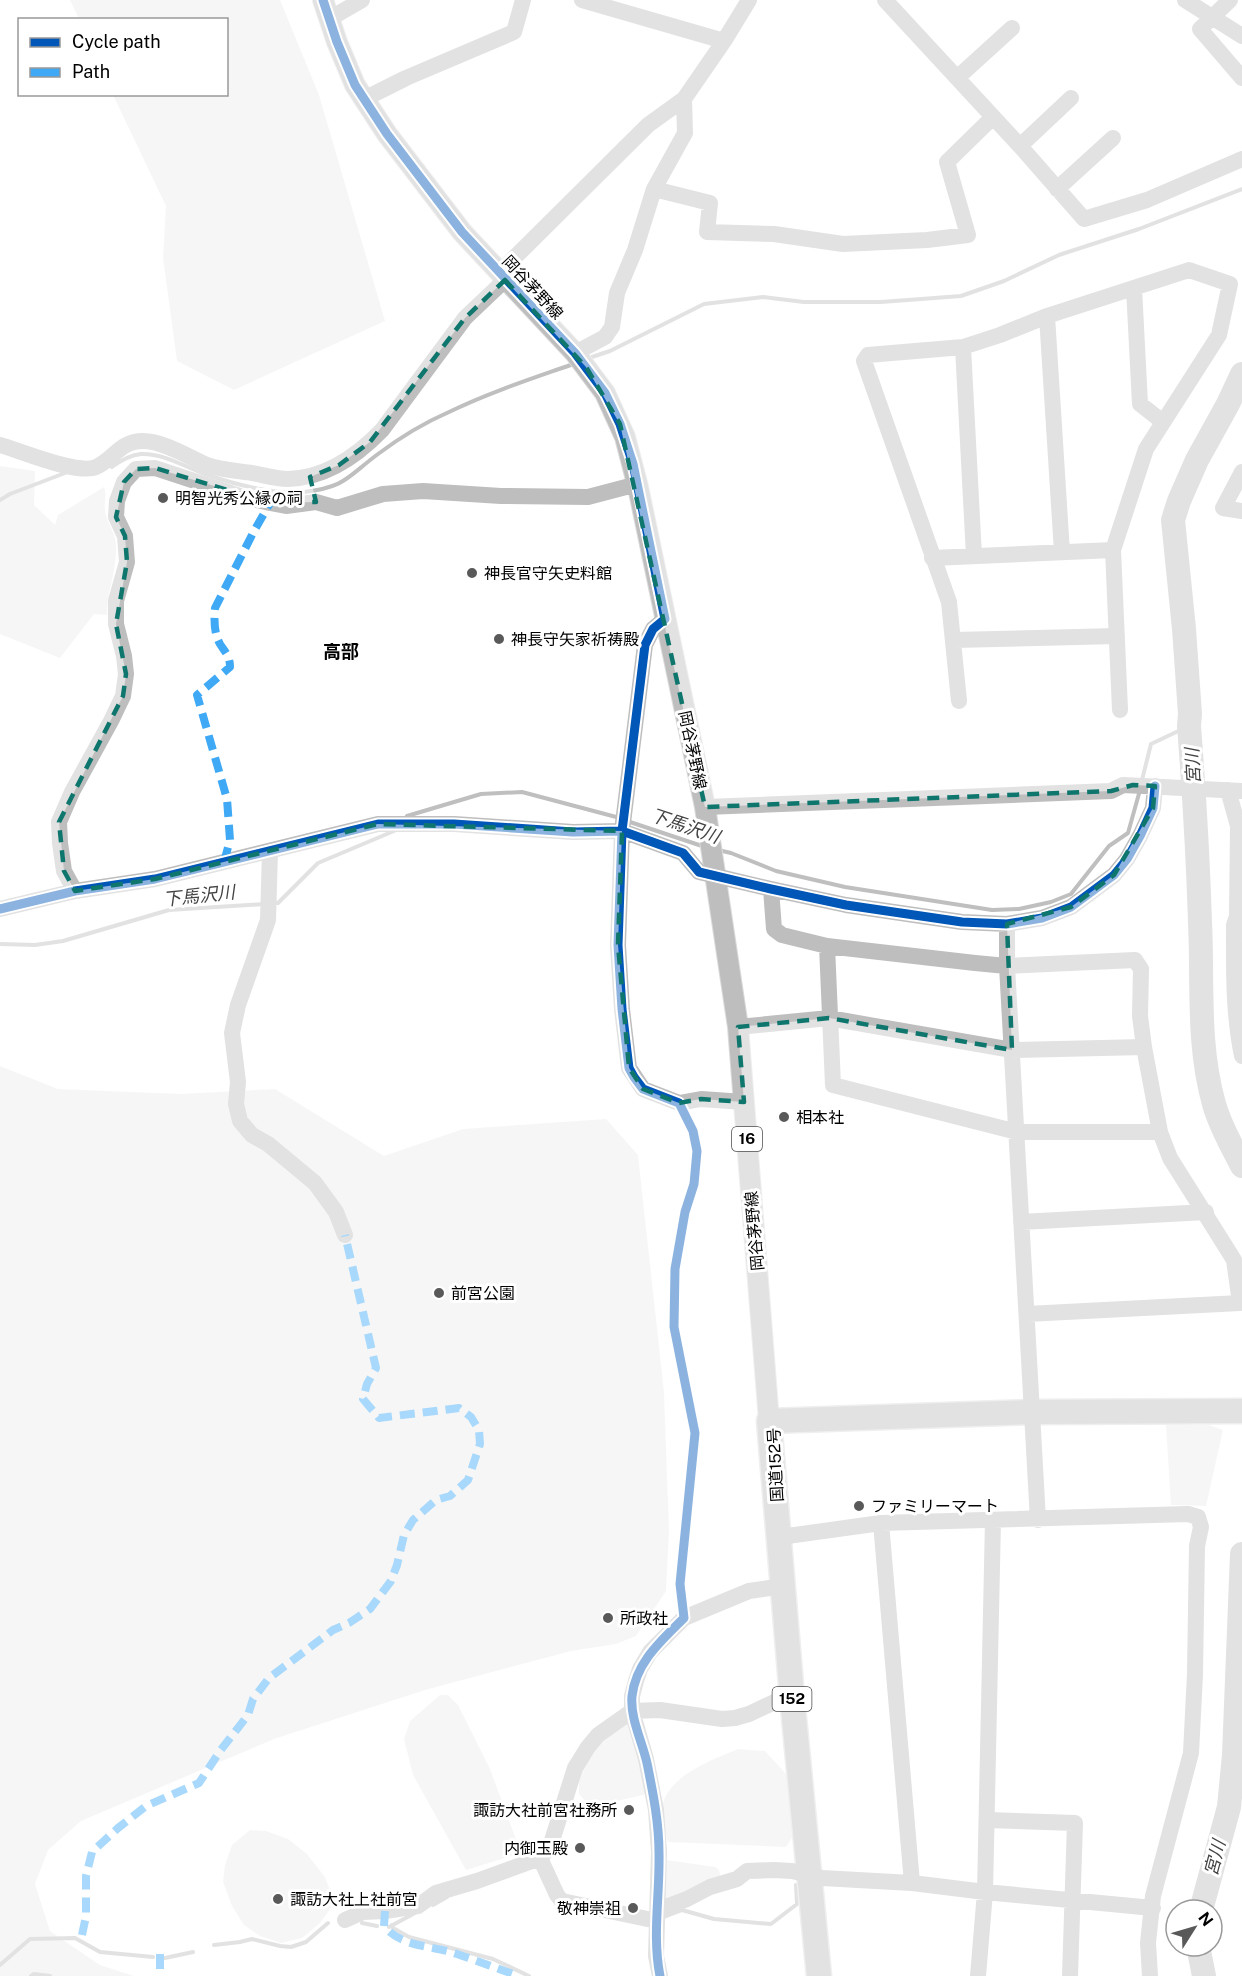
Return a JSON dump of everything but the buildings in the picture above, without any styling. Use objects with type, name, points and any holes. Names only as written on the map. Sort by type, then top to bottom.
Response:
[{"type":"highway","name":"国道152号","points":[[819,1976],[792,1697],[770,1421],[1032,1412],[1242,1411]]},
{"type":"main road","name":"岡谷茅野線","points":[[326,9],[346,65],[364,99],[387,134],[462,232],[580,359],[605,393],[620,424],[638,487],[705,807],[714,866],[738,1027],[770,1421]]},
{"type":"street","points":[[326,9],[362,0]]},
{"type":"street","points":[[364,99],[406,78],[514,32],[523,0]]},
{"type":"street","points":[[582,0],[724,41]]},
{"type":"street","points":[[885,0],[1084,219],[1147,200],[1242,159]]},
{"type":"street","points":[[1185,0],[1242,36]]},
{"type":"street","points":[[1230,0],[1200,29],[1242,78]]},
{"type":"street","points":[[0,445],[85,470],[130,457],[155,468],[240,496],[286,506],[314,491],[339,465],[370,442],[382,429],[465,318],[502,276],[648,125],[684,99],[753,1]]},
{"type":"street","points":[[957,78],[1012,28]]},
{"type":"street","points":[[1020,146],[1071,98]]},
{"type":"street","points":[[580,359],[605,337],[612,327],[617,293],[654,189],[685,132],[684,99]]},
{"type":"street","points":[[654,189],[710,203],[707,232],[774,234],[843,244],[927,240],[968,235],[947,162],[993,117]]},
{"type":"street","points":[[1057,189],[1113,138]]},
{"type":"street","points":[[959,701],[948,602],[864,361],[868,355],[963,347],[1047,316],[1189,270],[1230,284],[1219,335],[1146,449],[1113,550],[1120,710]]},
{"type":"street","points":[[1134,288],[1140,404],[1163,422]]},
{"type":"street","points":[[1047,316],[1062,552]]},
{"type":"street","points":[[963,347],[975,556]]},
{"type":"street","points":[[75,891],[64,871],[59,822],[72,792],[123,696],[126,674],[116,624],[116,601],[127,562],[125,537],[116,517],[117,501],[130,457],[144,441],[182,453],[209,466],[286,479],[314,491],[337,508],[383,494],[423,490],[501,496],[588,497],[626,487],[638,487]]},
{"type":"street","points":[[1242,472],[1223,508],[1242,511]]},
{"type":"street","points":[[932,558],[1113,550]]},
{"type":"street","points":[[665,619],[653,629],[645,645],[623,823],[618,945],[622,1010],[629,1068],[643,1089],[679,1103],[701,1099],[744,1102]]},
{"type":"street","points":[[954,640],[1117,636]]},
{"type":"street","points":[[705,807],[1111,791],[1123,785],[1229,790],[1238,826],[1238,924],[1234,1000],[1242,1056]]},
{"type":"street","points":[[0,909],[75,891],[155,879],[378,824],[454,824],[573,832],[623,823],[683,853],[699,872],[714,866],[771,889],[846,905],[962,922],[1007,924],[1042,918],[1071,907],[1114,875],[1127,859],[1153,808],[1155,786]]},
{"type":"street","points":[[270,851],[268,920],[238,1005],[232,1033],[238,1082],[236,1104],[240,1120],[252,1135],[268,1144],[315,1183],[336,1212],[345,1235]]},
{"type":"street","points":[[771,889],[774,929],[782,935],[827,946],[1007,966],[1135,960],[1141,969],[1140,1016],[1160,1132],[1170,1158],[1234,1260],[1240,1303],[1027,1314]]},
{"type":"street","points":[[1007,924],[1007,966],[1038,1520]]},
{"type":"street","points":[[827,946],[833,1085],[1017,1132],[1160,1132]]},
{"type":"street","points":[[738,1027],[830,1018],[1012,1050],[1144,1047]]},
{"type":"street","points":[[1021,1222],[1206,1212]]},
{"type":"street","points":[[780,1537],[881,1523],[1188,1514],[1198,1516],[1201,1527],[1197,1546],[1196,1674],[1191,1753],[1153,1896],[1148,1943],[1150,1976]]},
{"type":"street","points":[[978,1976],[985,1892],[993,1520]]},
{"type":"street","points":[[881,1523],[912,1882]]},
{"type":"street","points":[[660,1976],[656,1956],[659,1852],[656,1810],[646,1759],[632,1711],[632,1696],[640,1669],[650,1652],[684,1618],[748,1591],[783,1586]]},
{"type":"street","points":[[345,1920],[363,1912],[418,1906],[436,1893],[540,1858],[550,1847],[575,1768],[588,1747],[598,1735],[632,1711],[660,1710],[722,1719],[735,1718],[783,1698],[792,1697]]},
{"type":"street","points":[[987,1820],[1075,1823],[1070,1976]]},
{"type":"street","points":[[540,1858],[562,1901],[658,1916],[710,1887],[737,1879],[747,1871],[774,1870],[810,1874],[822,1878],[912,1882],[985,1892],[1153,1908]]},
{"type":"highlighted area","points":[[505,280],[586,367],[620,424],[705,807],[1111,791],[1133,785],[1155,786],[1153,808],[1114,875],[1071,907],[1007,924],[1012,1050],[829,1018],[738,1027],[744,1102],[701,1099],[679,1103],[643,1089],[629,1068],[618,945],[622,831],[378,824],[155,879],[75,891],[64,871],[59,822],[123,696],[126,674],[116,624],[127,562],[125,536],[116,517],[124,482],[136,469],[155,468],[270,503],[316,502],[310,477],[339,465],[370,442],[465,318]]},
{"type":"shaded area","points":[[70,0],[280,0],[319,95],[385,321],[234,390],[177,361],[163,258],[166,206],[113,96],[228,96],[228,18],[79,18]]},
{"type":"shaded area","points":[[0,466],[35,471],[34,505],[55,525],[58,515],[104,487],[106,514],[116,546],[107,615],[94,614],[60,658],[0,634]]},
{"type":"shaded area","points":[[0,1066],[58,1089],[181,1094],[275,1089],[384,1156],[463,1129],[606,1119],[638,1155],[664,1392],[669,1531],[666,1591],[636,1636],[616,1644],[571,1651],[425,1690],[274,1739],[81,1821],[48,1850],[35,1884],[50,1931],[100,1965],[134,1976],[0,1976]]},
{"type":"shaded area","points":[[1166,1425],[1209,1425],[1223,1430],[1206,1506],[1171,1505]]},
{"type":"shaded area","points":[[440,1695],[448,1695],[458,1705],[490,1769],[521,1853],[466,1870],[413,1775],[404,1739],[410,1721]]},
{"type":"shaded area","points":[[631,1720],[648,1792],[599,1805],[586,1802],[579,1794],[579,1781],[584,1764],[601,1740]]},
{"type":"shaded area","points":[[738,1749],[765,1751],[787,1775],[792,1838],[786,1847],[668,1842],[662,1823],[662,1806],[668,1792],[691,1771]]},
{"type":"shaded area","points":[[250,1830],[266,1831],[288,1839],[307,1854],[325,1877],[331,1893],[331,1908],[320,1923],[302,1938],[281,1943],[260,1936],[244,1925],[232,1906],[223,1882],[225,1865],[232,1845]]},
{"type":"shaded area","points":[[667,1860],[715,1867],[719,1870],[721,1878],[669,1903],[661,1896]]},
{"type":"waterway","points":[[586,359],[610,351],[704,304],[763,297],[804,302],[881,302],[961,296],[1004,281],[1059,255],[1139,229],[1242,189]]},
{"type":"waterway","points":[[112,467],[133,456],[149,454],[166,458],[216,478],[254,488],[280,492],[318,490],[345,480],[394,443],[440,416],[496,392],[576,363]]},
{"type":"waterway","name":"宮川","points":[[1242,374],[1197,460],[1173,520],[1190,714],[1205,1059],[1217,1112],[1226,1136],[1242,1166]]},
{"type":"waterway","points":[[0,500],[65,473]]},
{"type":"waterway","name":"下馬沢川","points":[[1142,780],[1151,744],[1189,726]]},
{"type":"waterway","name":"下馬沢川","points":[[718,850],[776,871],[845,887],[992,910],[1019,909],[1051,902],[1071,894],[1109,846],[1128,833],[1140,790]]},
{"type":"waterway","name":"下馬沢川","points":[[405,819],[407,816],[481,794],[522,792],[620,818]]},
{"type":"waterway","name":"下馬沢川","points":[[627,821],[705,847]]},
{"type":"waterway","name":"下馬沢川","points":[[272,903],[278,903],[318,863],[394,831]]},
{"type":"waterway","name":"下馬沢川","points":[[0,944],[35,945],[63,941],[169,910],[264,904]]},
{"type":"waterway","name":"宮川","points":[[1204,1898],[1229,1807],[1234,1755],[1242,1554]]},
{"type":"waterway","points":[[664,1917],[682,1910],[714,1919],[771,1924],[797,1904],[796,1885]]},
{"type":"waterway","points":[[433,1905],[447,1897]]},
{"type":"waterway","points":[[389,1927],[415,1913]]},
{"type":"waterway","points":[[214,1945],[252,1939],[291,1947],[306,1942],[328,1923]]},
{"type":"waterway","points":[[362,1923],[377,1926]]},
{"type":"waterway","points":[[392,1925],[393,1928],[409,1937],[493,1959],[529,1976]]},
{"type":"waterway","points":[[0,1965],[30,1939],[75,1938],[100,1952],[153,1957]]},
{"type":"waterway","points":[[165,1958],[193,1952]]},
{"type":"waterway","name":"宮川","points":[[1200,1958],[1204,1976]]},
{"type":"waterway","points":[[31,1976],[34,1974],[50,1976]]},
{"type":"marked path","points":[[224,862],[230,840],[227,799],[197,695],[230,667],[228,657],[217,636],[215,608],[270,503]]},
{"type":"marked path","points":[[82,1935],[86,1916],[86,1876],[92,1852],[146,1806],[199,1783],[248,1715],[253,1699],[269,1678],[333,1630],[349,1623],[370,1609],[391,1581],[404,1535],[413,1520],[436,1500],[450,1496],[468,1480],[480,1444],[479,1430],[471,1417],[459,1408],[379,1418],[363,1399],[367,1384],[376,1368],[345,1235]]},
{"type":"marked path","points":[[385,1911],[384,1926],[399,1938],[457,1954],[519,1976]]},
{"type":"marked path","points":[[160,1954],[160,1976]]},
{"type":"cycle path","points":[[323,0],[355,85],[387,134],[462,232],[575,353],[605,393],[620,424],[633,464],[665,619],[653,629],[645,645],[622,831],[618,945],[629,1068],[643,1089],[679,1103],[693,1131],[697,1151],[694,1184],[685,1212],[675,1269],[674,1327],[695,1433],[680,1584],[684,1618],[644,1662],[634,1684],[632,1696],[633,1713],[647,1763],[658,1830],[657,1946],[660,1976]]},
{"type":"cycle path","points":[[0,909],[75,891],[155,879],[378,824],[454,824],[573,832],[622,831],[683,853],[699,872],[846,905],[962,922],[1007,924],[1042,918],[1071,907],[1114,875],[1127,859],[1153,808],[1155,786]]},
{"type":"place","name":"明智光秀公縁の祠","points":[[163,498]]},
{"type":"place","name":"神長官守矢史料館","points":[[472,573]]},
{"type":"place","name":"神長守矢家祈祷殿","points":[[499,639]]},
{"type":"place","name":"相本社","points":[[784,1117]]},
{"type":"place","name":"前宮公園","points":[[439,1293]]},
{"type":"place","name":"ファミリーマート","points":[[859,1506]]},
{"type":"place","name":"所政社","points":[[608,1618]]},
{"type":"place","name":"諏訪大社前宮社務所","points":[[629,1810]]},
{"type":"place","name":"内御玉殿","points":[[580,1848]]},
{"type":"place","name":"諏訪大社上社前宮","points":[[278,1899]]},
{"type":"place","name":"敬神崇祖","points":[[633,1908]]},
{"type":"district","name":"高部","points":[[341,652]]}]
